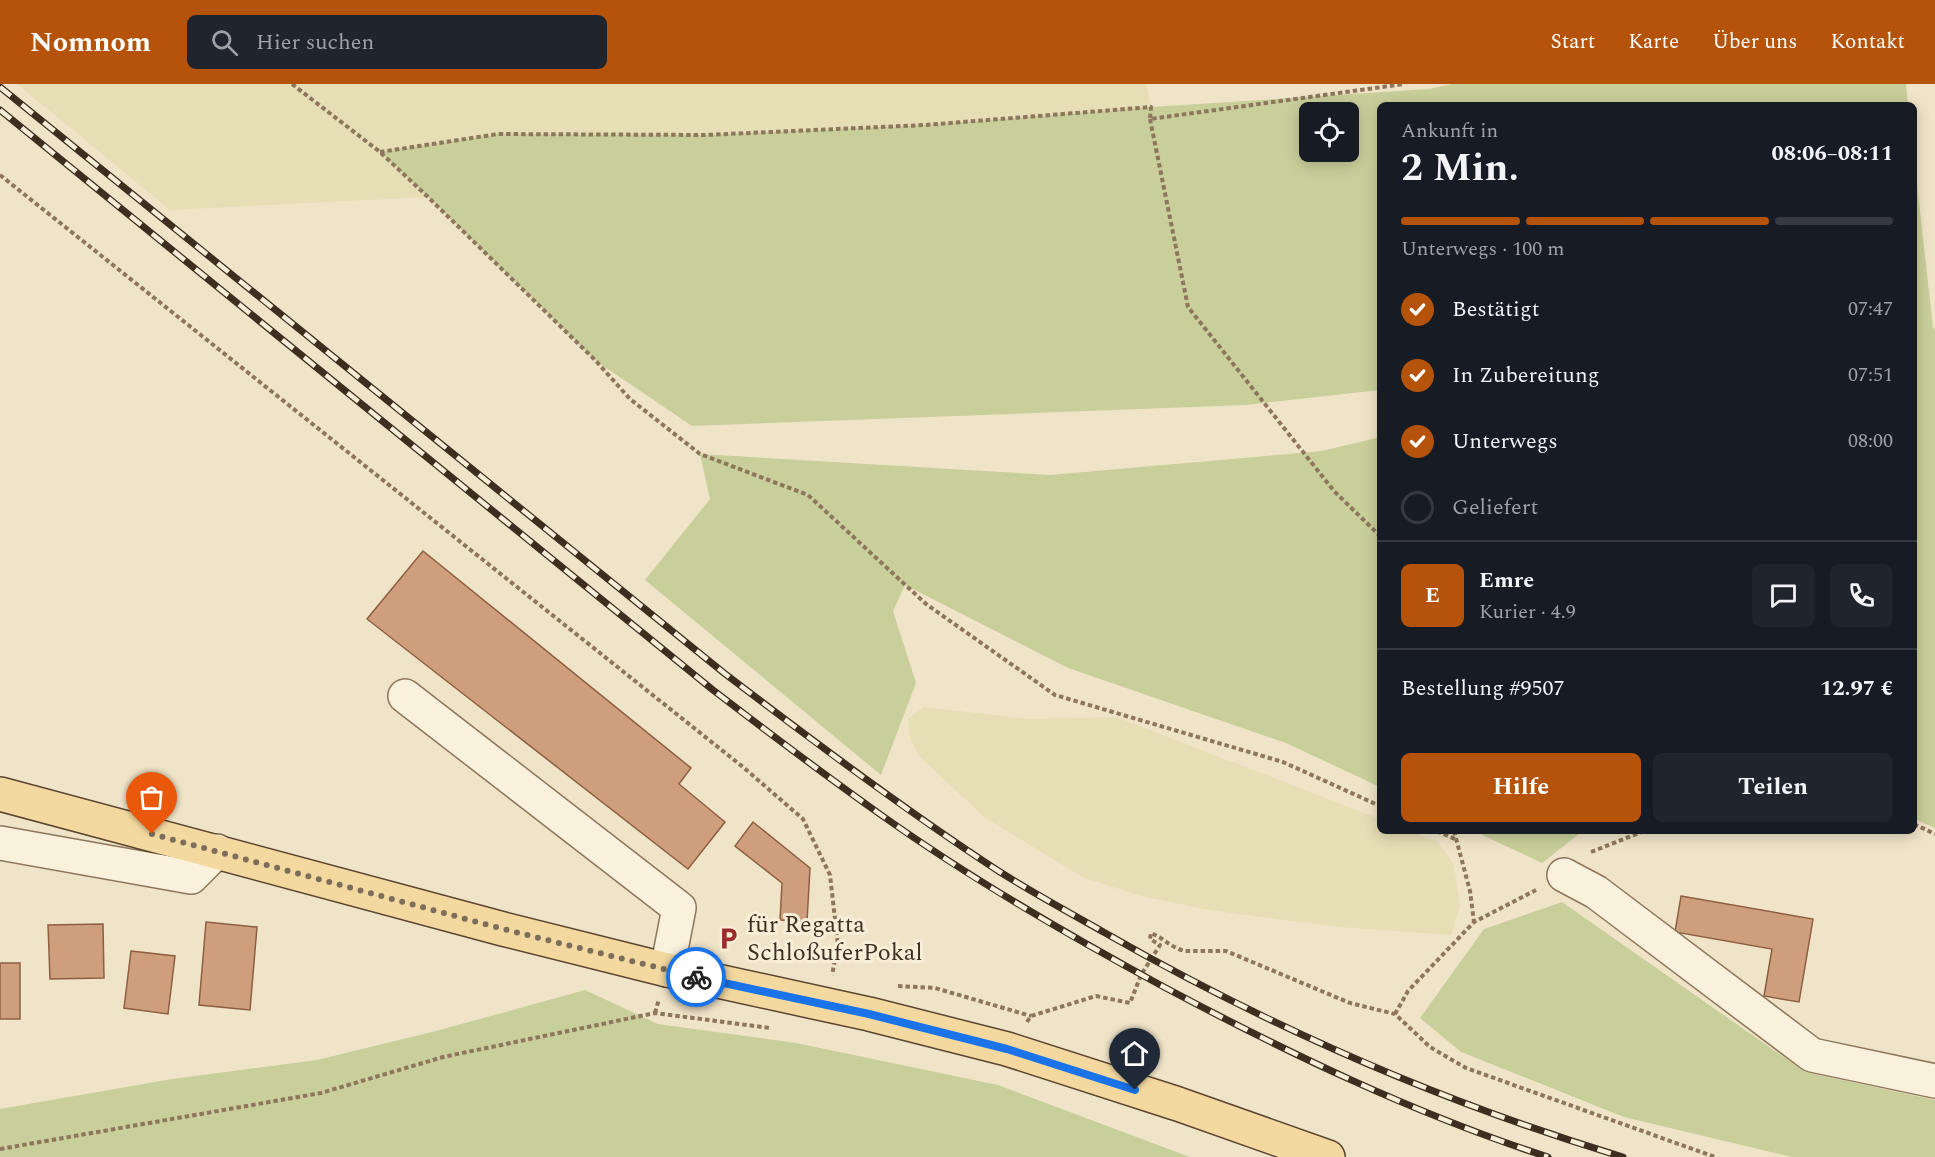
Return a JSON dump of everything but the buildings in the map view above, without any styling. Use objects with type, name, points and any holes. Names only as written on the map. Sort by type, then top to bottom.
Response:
[{"type":"main road","points":[[0,794],[503,929],[666,970],[826,1005],[1007,1049],[1178,1104],[1328,1157]]},
{"type":"street","points":[[405,696],[679,909],[666,970]]},
{"type":"street","points":[[0,843],[191,877],[217,851]]},
{"type":"street","points":[[1564,875],[1596,892],[1812,1055],[1935,1081]]},
{"type":"path","points":[[292,84],[380,152],[596,361],[630,399],[700,454],[807,495],[926,604],[1055,695],[1283,762],[1377,805]]},
{"type":"path","points":[[1150,120],[1404,84]]},
{"type":"path","points":[[380,152],[498,134],[705,135],[925,125],[1151,107],[1150,120],[1188,307],[1334,491],[1377,533]]},
{"type":"path","points":[[0,175],[743,767],[803,819],[830,875],[838,945],[826,1005]]},
{"type":"path","points":[[1917,825],[1935,834]]},
{"type":"path","points":[[1444,834],[1456,839]]},
{"type":"path","points":[[1395,1014],[1408,991],[1474,922],[1470,891],[1455,834]]},
{"type":"path","points":[[888,986],[934,988],[1031,1016],[1096,996],[1130,1003],[1142,975],[1160,945],[1150,939],[1151,933],[1164,938],[1179,950],[1226,951],[1350,1003],[1395,1014],[1430,1047],[1466,1068],[1715,1157]]},
{"type":"path","points":[[0,1149],[321,1093],[443,1057],[655,1013]]},
{"type":"path","points":[[1007,1049],[1031,1016]]},
{"type":"shaded area","points":[[17,84],[1146,84],[1151,107],[925,125],[705,135],[498,134],[380,153],[428,197],[170,210]]},
{"type":"shaded area","points":[[924,707],[1030,719],[1116,717],[1377,818],[1377,834],[1418,834],[1438,842],[1453,863],[1460,906],[1451,935],[1339,927],[1209,910],[1141,896],[1082,877],[984,817],[918,755],[910,737],[908,719]]},
{"type":"green space","points":[[1452,84],[1906,84],[1908,102],[1377,102],[1377,390],[1246,405],[692,426],[596,361],[380,152],[498,134],[705,135],[925,125],[1151,107],[1429,89]]},
{"type":"green space","points":[[1917,185],[1935,330],[1935,828],[1917,820]]},
{"type":"green space","points":[[1377,438],[1377,786],[1286,743],[1068,668],[905,585],[893,611],[916,683],[881,775],[645,580],[710,499],[700,454],[1050,475],[1322,451]]},
{"type":"green space","points":[[1480,834],[1579,834],[1542,863]]},
{"type":"green space","points":[[1562,902],[1805,1072],[1935,1100],[1935,1157],[1792,1157],[1624,1117],[1461,1052],[1420,1018],[1484,929]]},
{"type":"green space","points":[[585,990],[658,1024],[796,1043],[998,1085],[1190,1157],[0,1157],[0,1109],[172,1079],[317,1060],[436,1031]]},
{"type":"railway","points":[[0,87],[724,673],[860,775],[1000,872],[1169,968],[1295,1031],[1424,1087],[1556,1136],[1623,1157]]},
{"type":"railway","points":[[0,110],[713,690],[819,770],[918,840],[986,885],[1057,927],[1164,987],[1258,1035],[1401,1102],[1449,1122],[1548,1157]]},
{"type":"way so far","points":[[152,834],[503,929],[696,977]]},
{"type":"place","name":"für Regatta SchloßuferPokal","points":[[729,939]]},
{"type":"route","points":[[696,977],[869,1014],[1007,1049],[1135,1090]]}]
